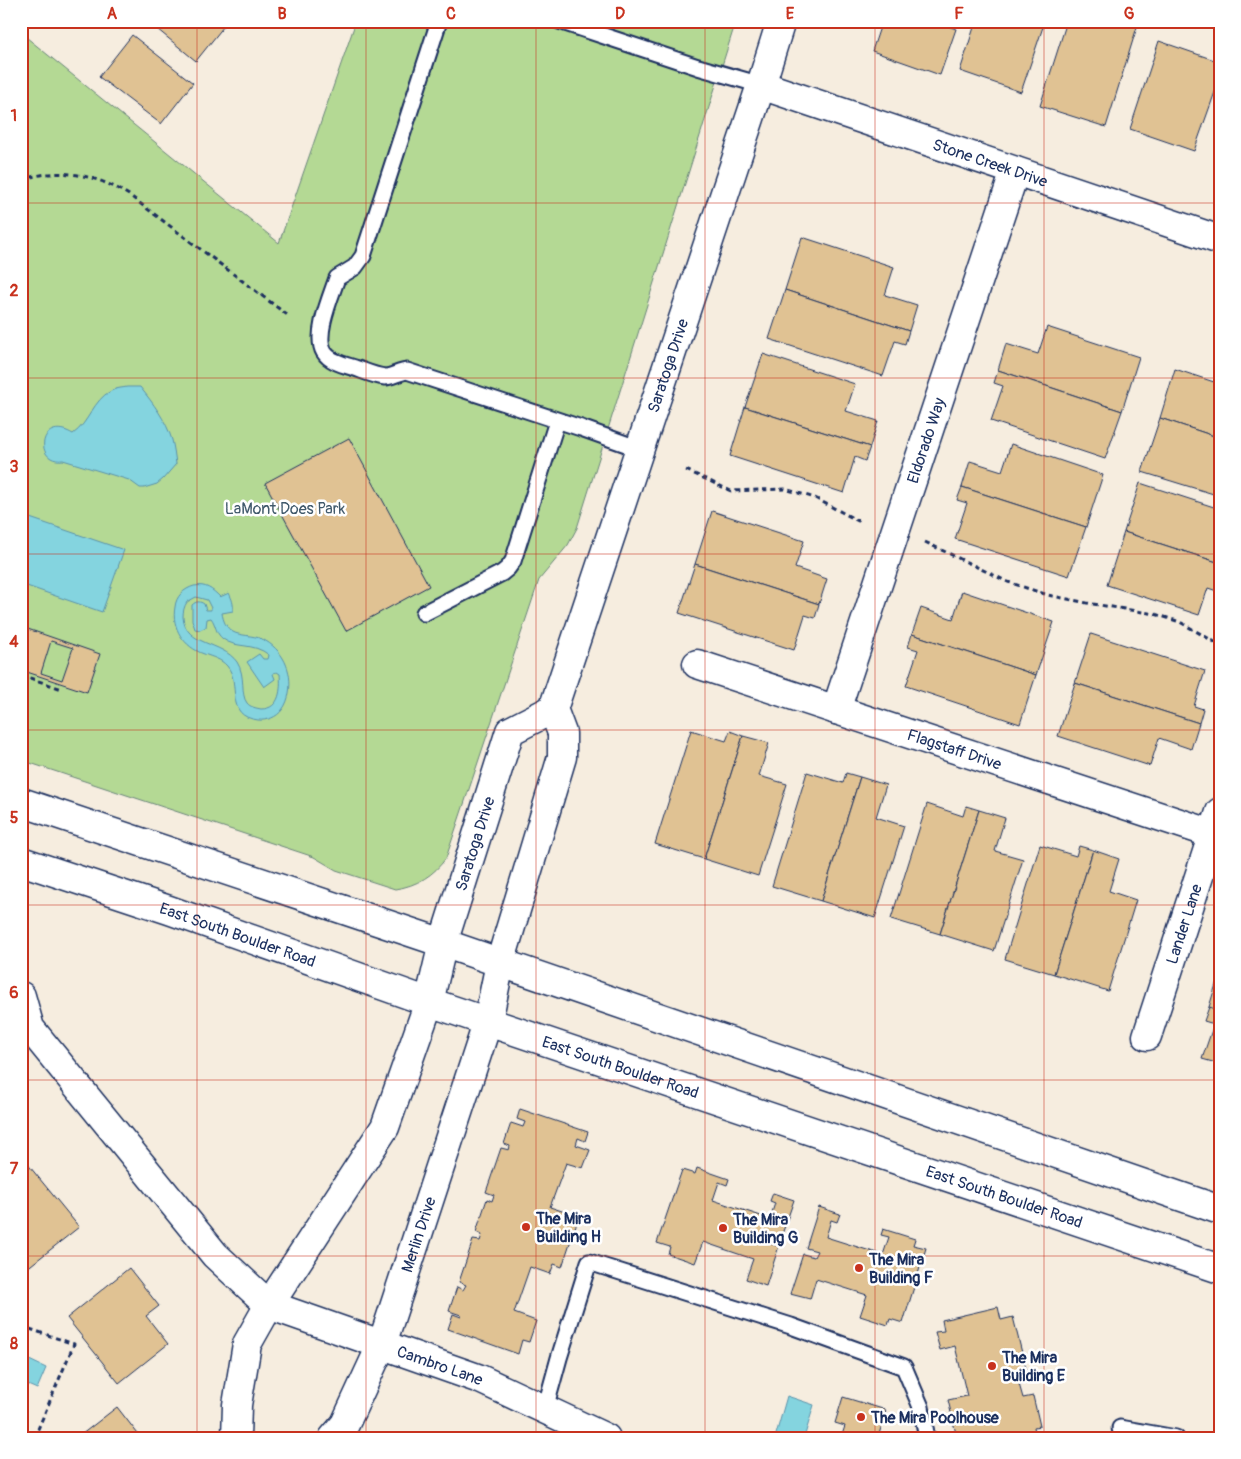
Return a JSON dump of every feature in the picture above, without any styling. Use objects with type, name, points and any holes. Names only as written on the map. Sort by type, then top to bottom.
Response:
[{"type":"street","name":"Saratoga Drive","points":[[429,1002],[443,943],[510,731],[553,709],[781,21]]},
{"type":"street","name":"Stone Creek Drive","points":[[761,85],[1220,240]]},
{"type":"street","name":"Eldorado Way","points":[[836,710],[1015,171]]},
{"type":"street","name":"Flagstaff Drive","points":[[697,664],[836,710],[1216,823]]},
{"type":"street","points":[[488,1022],[500,963],[562,758],[562,733],[553,709]]},
{"type":"street","points":[[21,802],[443,943],[1220,1210]]},
{"type":"street","name":"Lander Lane","points":[[1147,1036],[1216,823]]},
{"type":"street","name":"East South Boulder Road","points":[[21,861],[170,910],[429,1002],[1220,1269]]},
{"type":"street","points":[[21,996],[30,1028],[215,1255],[269,1305]]},
{"type":"street","points":[[236,1438],[237,1405],[247,1344],[269,1305],[385,1127],[429,1002]]},
{"type":"street","name":"Merlin Drive","points":[[333,1438],[345,1424],[382,1344],[488,1022]]},
{"type":"street","name":"Cambro Lane","points":[[269,1305],[480,1379],[606,1438]]},
{"type":"lane","points":[[439,21],[363,256],[355,267],[337,278],[322,330],[321,343],[325,353],[331,359],[386,377],[400,372],[407,372],[640,449]]},
{"type":"lane","points":[[559,21],[698,67],[761,85]]},
{"type":"lane","points":[[424,613],[502,573],[508,568],[513,560],[557,421]]},
{"type":"lane","points":[[545,1409],[558,1358],[588,1262],[791,1326],[904,1367],[921,1407],[927,1438]]},
{"type":"lane","points":[[1122,1438],[1120,1428],[1176,1438]]},
{"type":"path","points":[[23,30],[30,21]]},
{"type":"path","points":[[21,180],[39,175],[63,173],[85,176],[113,185],[129,195],[290,317]]},
{"type":"path","points":[[686,470],[732,491],[786,489],[815,498],[860,522]]},
{"type":"path","points":[[925,542],[1008,582],[1048,595],[1155,614],[1180,622],[1220,645]]},
{"type":"path","points":[[21,675],[62,689]]},
{"type":"path","points":[[21,1326],[74,1344],[38,1429],[28,1438]]},
{"type":"green space","name":"LaMont Does Park","points":[[356,21],[736,21],[577,528],[568,545],[539,580],[446,858],[436,870],[424,879],[403,888],[395,889],[336,870],[314,857],[21,760],[21,33],[279,243]]},
{"type":"water","points":[[140,387],[150,399],[159,412],[173,443],[176,464],[163,479],[157,484],[140,488],[129,480],[63,460],[53,459],[47,455],[44,441],[47,434],[53,430],[62,430],[73,434],[105,395],[115,389]]},
{"type":"water","points":[[21,515],[124,550],[102,612],[21,584]]},
{"type":"water","points":[[205,586],[220,597],[229,593],[233,611],[222,613],[228,628],[233,632],[262,639],[269,643],[285,661],[290,685],[289,695],[287,702],[275,717],[258,720],[247,717],[240,712],[235,698],[231,673],[227,666],[219,660],[190,647],[180,636],[174,615],[176,603],[181,594],[190,587]],"holes":[[[196,597],[207,600],[211,610],[206,610],[201,602],[196,602],[192,605],[192,620],[195,629],[200,630],[206,627],[207,619],[211,618],[218,634],[223,639],[233,644],[257,648],[269,655],[268,659],[263,659],[259,654],[247,662],[264,687],[275,679],[273,673],[277,672],[280,674],[280,691],[273,706],[261,709],[248,704],[245,699],[240,667],[237,662],[223,650],[197,638],[185,626],[183,615],[187,602]]]},
{"type":"water","points":[[21,1356],[46,1368],[37,1389],[21,1382]]},
{"type":"water","points":[[787,1396],[814,1405],[804,1438],[775,1438]]},
{"type":"building","points":[[163,21],[228,21],[196,61],[157,29]]},
{"type":"building","points":[[882,21],[940,21],[940,23],[956,29],[940,75],[872,51]]},
{"type":"building","points":[[976,21],[1045,21],[1021,92],[960,71]]},
{"type":"building","points":[[1067,21],[1117,21],[1137,27],[1106,127],[1040,106]]},
{"type":"building","points":[[132,35],[193,83],[161,124],[99,77]]},
{"type":"building","points":[[1159,41],[1220,62],[1220,78],[1194,151],[1130,129]]},
{"type":"building","points":[[802,237],[894,267],[885,295],[917,305],[909,331],[785,290]]},
{"type":"building","points":[[785,290],[909,331],[905,344],[895,341],[883,376],[769,339]]},
{"type":"building","points":[[1047,327],[1139,357],[1122,411],[998,370],[1006,344],[1038,354]]},
{"type":"building","points":[[763,354],[855,384],[846,411],[878,421],[870,447],[745,407]]},
{"type":"building","points":[[1175,369],[1220,384],[1220,438],[1160,418]]},
{"type":"building","points":[[998,370],[1122,411],[1105,459],[991,421],[1003,386],[994,383]]},
{"type":"building","points":[[745,407],[870,447],[865,461],[855,457],[844,493],[730,456]]},
{"type":"building","points":[[1160,418],[1220,438],[1220,496],[1142,472]]},
{"type":"building","points":[[349,438],[429,586],[346,631],[265,483]]},
{"type":"building","points":[[1011,444],[1103,475],[1086,527],[962,487],[970,461],[1002,471]]},
{"type":"building","points":[[1140,483],[1220,509],[1220,563],[1124,532]]},
{"type":"building","points":[[962,487],[1086,527],[1069,576],[955,539],[967,503],[957,500]]},
{"type":"building","points":[[712,511],[804,541],[795,568],[827,579],[819,604],[695,564]]},
{"type":"building","points":[[1124,532],[1220,563],[1220,592],[1208,588],[1199,615],[1107,585]]},
{"type":"building","points":[[695,564],[819,604],[815,618],[805,615],[794,650],[679,613]]},
{"type":"building","points":[[962,591],[1054,622],[1036,675],[912,634],[921,608],[953,619]]},
{"type":"building","points":[[21,616],[26,617],[22,627],[100,654],[87,692],[21,670]],"holes":[[[51,641],[73,648],[62,680],[41,673]]]},
{"type":"building","points":[[912,634],[1036,675],[1020,724],[906,686],[918,650],[908,647]]},
{"type":"building","points":[[1091,634],[1205,671],[1194,706],[1203,709],[1199,723],[1075,683]]},
{"type":"building","points":[[1075,683],[1199,723],[1191,749],[1159,738],[1150,766],[1058,736]]},
{"type":"building","points":[[691,730],[726,741],[730,731],[743,736],[704,859],[655,844]]},
{"type":"building","points":[[743,736],[769,743],[759,776],[787,784],[758,876],[704,859]]},
{"type":"building","points":[[807,772],[843,783],[846,773],[860,777],[821,901],[772,886]]},
{"type":"building","points":[[860,777],[886,785],[876,817],[904,826],[875,918],[821,901]]},
{"type":"building","points":[[927,804],[963,816],[966,806],[979,810],[940,934],[891,919]]},
{"type":"building","points":[[979,810],[1005,818],[995,851],[1023,859],[994,951],[940,934]]},
{"type":"building","points":[[1040,845],[1076,856],[1079,846],[1093,850],[1054,974],[1005,959]]},
{"type":"building","points":[[1093,850],[1119,859],[1109,891],[1136,900],[1108,991],[1054,974]]},
{"type":"building","points":[[1217,981],[1220,982],[1220,1011],[1209,1007]]},
{"type":"building","points":[[1209,1007],[1220,1011],[1220,1064],[1202,1059],[1214,1024],[1204,1021]]},
{"type":"building","name":"The Mira Building H","points":[[520,1109],[588,1132],[585,1141],[578,1138],[576,1145],[590,1150],[583,1168],[566,1163],[550,1207],[571,1214],[569,1220],[577,1222],[562,1267],[554,1264],[550,1274],[530,1267],[514,1313],[536,1321],[529,1342],[522,1340],[518,1354],[448,1329],[453,1314],[461,1317],[461,1315],[449,1311],[457,1287],[463,1290],[466,1285],[459,1282],[473,1240],[480,1241],[482,1235],[476,1232],[487,1199],[492,1201],[494,1195],[486,1192],[501,1148],[509,1150],[510,1146],[504,1144],[511,1123],[523,1127],[525,1122],[517,1119]]},
{"type":"building","points":[[21,1156],[79,1227],[21,1273]]},
{"type":"building","name":"The Mira Building G","points":[[697,1168],[729,1179],[727,1185],[719,1182],[713,1200],[770,1219],[775,1203],[770,1201],[773,1193],[794,1200],[780,1240],[769,1236],[767,1243],[779,1246],[766,1286],[746,1279],[753,1259],[703,1242],[695,1263],[668,1254],[670,1247],[657,1243],[682,1170],[695,1174]]},
{"type":"building","name":"The Mira Building F","points":[[819,1207],[840,1214],[837,1222],[831,1220],[826,1237],[883,1255],[889,1237],[881,1235],[883,1229],[915,1239],[913,1245],[926,1248],[903,1323],[890,1319],[888,1325],[860,1316],[867,1295],[816,1279],[810,1299],[790,1294],[803,1254],[814,1257],[817,1251],[806,1248]]},
{"type":"building","points":[[129,1268],[159,1306],[146,1316],[168,1344],[119,1383],[67,1318]]},
{"type":"building","name":"The Mira Building E","points":[[998,1307],[1001,1320],[1013,1317],[1029,1381],[1019,1384],[1023,1398],[1033,1396],[1040,1426],[1034,1427],[1036,1437],[1044,1436],[1044,1438],[957,1438],[948,1400],[967,1396],[955,1346],[940,1350],[935,1332],[944,1331],[942,1320]]},
{"type":"building","name":"The Mira Poolhouse","points":[[843,1397],[886,1410],[878,1438],[841,1438],[845,1426],[835,1423]]},
{"type":"building","points":[[117,1407],[141,1438],[77,1438]]},
{"type":"place","name":"The Mira Building H","points":[[526,1227]]},
{"type":"place","name":"The Mira Building G","points":[[723,1228]]},
{"type":"place","name":"The Mira Building F","points":[[859,1268]]},
{"type":"place","name":"The Mira Building E","points":[[992,1366]]},
{"type":"place","name":"The Mira Poolhouse","points":[[861,1417]]}]
